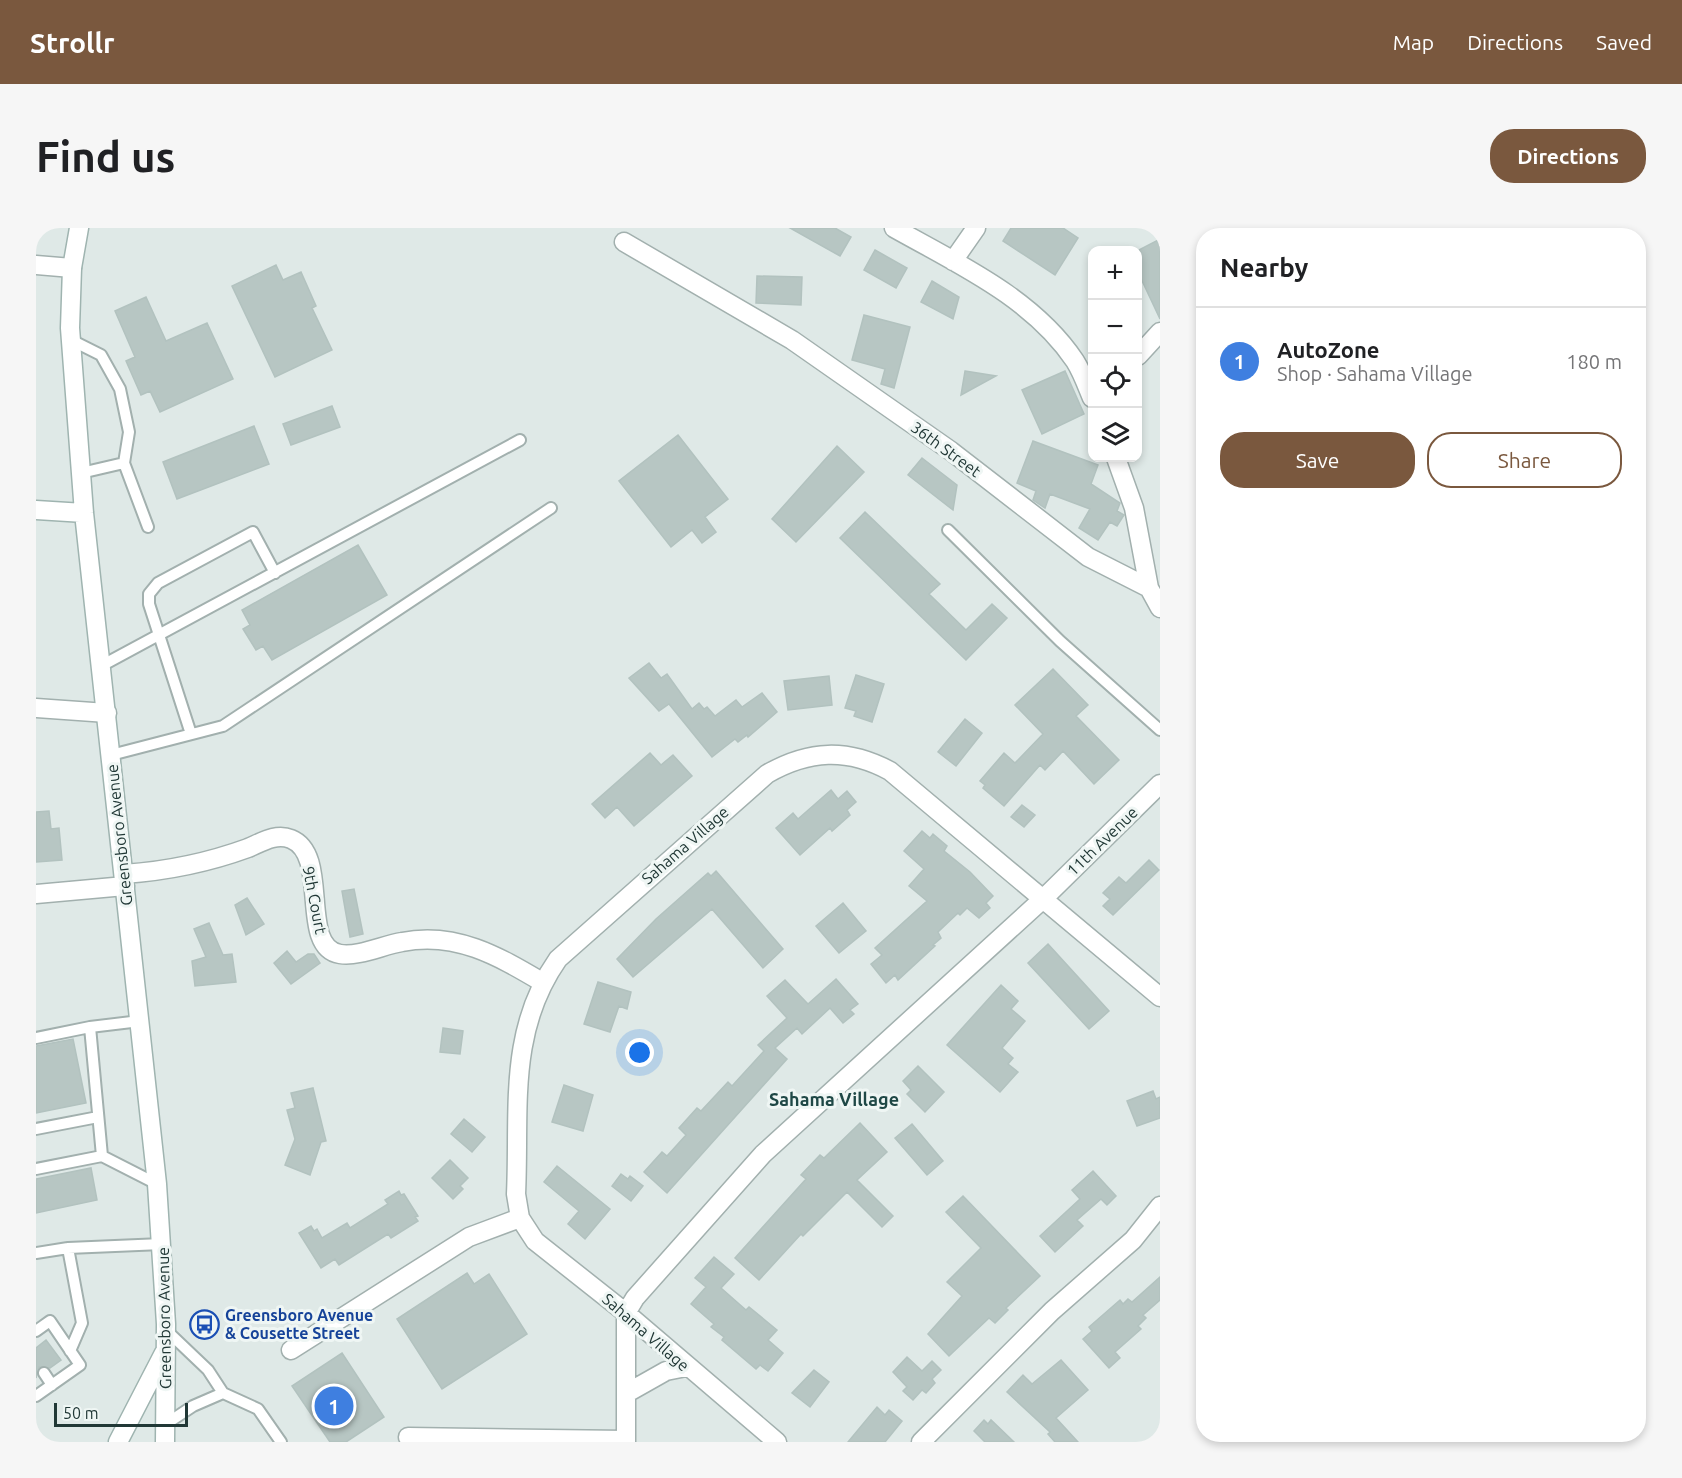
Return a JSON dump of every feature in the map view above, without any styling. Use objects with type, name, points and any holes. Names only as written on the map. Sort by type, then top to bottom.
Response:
[{"type":"street","name":"Greensboro Avenue","points":[[79,228],[72,268],[71,340],[84,513],[158,1184],[166,1330],[165,1433]]},
{"type":"street","points":[[894,228],[1015,299],[1047,327],[1075,361],[1088,389]]},
{"type":"street","points":[[953,261],[976,228]]},
{"type":"street","name":"36th Street","points":[[624,242],[792,340],[951,451],[1088,557],[1149,588]]},
{"type":"street","points":[[36,265],[72,268]]},
{"type":"street","points":[[1139,354],[1160,332]]},
{"type":"street","points":[[1117,462],[1134,508],[1149,588],[1160,608]]},
{"type":"street","points":[[36,510],[84,513]]},
{"type":"street","points":[[36,708],[107,712]]},
{"type":"street","name":"Sahama Village","points":[[777,1442],[686,1367],[626,1313],[535,1241],[520,1218],[516,1194],[519,1064],[522,1042],[542,982],[573,943],[750,787],[786,763],[807,756],[828,753],[850,755],[871,761],[890,771],[1160,997]]},
{"type":"street","name":"11th Avenue","points":[[1044,898],[1160,784]]},
{"type":"street","name":"9th Court","points":[[36,894],[124,880],[190,866],[272,837],[292,839],[304,850],[311,869],[317,929],[326,946],[338,954],[351,954],[423,937],[444,939],[485,951],[542,982]]},
{"type":"street","points":[[404,1439],[626,1441],[626,1313],[635,1298],[763,1154],[1044,898]]},
{"type":"street","points":[[921,1442],[1052,1311],[1133,1240],[1160,1206]]},
{"type":"street","points":[[291,1350],[469,1237],[520,1218]]},
{"type":"street","points":[[118,1442],[166,1349]]},
{"type":"street","points":[[627,1393],[666,1371],[686,1367]]},
{"type":"lane","points":[[71,340],[101,356],[120,390],[129,432],[124,463],[148,527]]},
{"type":"lane","points":[[101,666],[520,440]]},
{"type":"lane","points":[[81,473],[124,463]]},
{"type":"lane","points":[[111,755],[223,726],[551,508]]},
{"type":"lane","points":[[948,530],[1060,641],[1160,730]]},
{"type":"lane","points":[[190,734],[161,634],[149,604],[149,594],[158,584],[253,532],[275,573]]},
{"type":"lane","points":[[36,1038],[140,1021]]},
{"type":"lane","points":[[90,1028],[102,1156]]},
{"type":"lane","points":[[36,1129],[98,1117]]},
{"type":"lane","points":[[36,1169],[102,1156],[158,1184]]},
{"type":"lane","points":[[36,1253],[68,1248],[162,1244]]},
{"type":"lane","points":[[68,1248],[82,1323],[70,1351]]},
{"type":"lane","points":[[36,1331],[50,1321],[80,1365],[36,1396]]},
{"type":"lane","points":[[166,1330],[208,1370],[223,1393],[258,1409],[281,1442]]},
{"type":"lane","points":[[44,1373],[52,1384]]},
{"type":"lane","points":[[165,1433],[193,1406],[223,1393]]},
{"type":"building","points":[[790,228],[835,228],[851,237],[840,256]]},
{"type":"building","points":[[1011,228],[1063,228],[1078,238],[1055,275],[1003,241]]},
{"type":"building","points":[[1160,239],[1160,319],[1142,281],[1142,248]]},
{"type":"building","points":[[875,250],[907,268],[896,288],[864,270]]},
{"type":"building","points":[[276,265],[283,280],[301,272],[316,306],[312,308],[332,350],[275,377],[232,286]]},
{"type":"building","points":[[757,276],[802,277],[801,305],[756,303]]},
{"type":"building","points":[[932,281],[959,297],[953,319],[921,302]]},
{"type":"building","points":[[146,297],[166,341],[207,323],[233,379],[160,412],[150,391],[141,395],[126,361],[135,357],[115,311]]},
{"type":"building","points":[[864,315],[910,327],[894,388],[881,384],[885,369],[852,360]]},
{"type":"building","points":[[965,371],[996,376],[961,395]]},
{"type":"building","points":[[1065,371],[1084,414],[1042,434],[1022,390]]},
{"type":"building","points":[[332,406],[340,427],[291,445],[283,424]]},
{"type":"building","points":[[254,426],[269,464],[177,499],[163,462]]},
{"type":"building","points":[[678,435],[728,499],[705,517],[716,532],[702,543],[692,530],[671,547],[619,481]]},
{"type":"building","points":[[1033,441],[1098,465],[1091,484],[1120,503],[1117,511],[1124,515],[1117,526],[1110,522],[1098,540],[1079,528],[1090,509],[1050,494],[1045,508],[1033,500],[1036,491],[1017,483]]},
{"type":"building","points":[[837,446],[864,472],[796,542],[772,519]]},
{"type":"building","points":[[922,458],[957,485],[953,510],[908,475]]},
{"type":"building","points":[[865,512],[940,584],[929,594],[966,630],[992,604],[1007,618],[966,660],[840,538]]},
{"type":"building","points":[[358,545],[387,595],[272,660],[263,646],[256,650],[243,629],[250,625],[242,610]]},
{"type":"building","points":[[649,663],[661,678],[667,674],[692,709],[699,703],[704,709],[707,707],[715,716],[736,700],[742,707],[762,693],[777,712],[748,737],[747,735],[738,742],[735,739],[712,757],[669,704],[659,711],[629,678]]},
{"type":"building","points":[[1053,669],[1088,705],[1076,716],[1119,760],[1094,784],[1063,751],[1045,770],[1040,765],[1004,806],[983,788],[985,785],[980,781],[1004,753],[1015,763],[1043,734],[1015,705]]},
{"type":"building","points":[[856,675],[884,684],[872,722],[854,716],[856,711],[845,708]]},
{"type":"building","points":[[829,676],[832,705],[788,710],[784,681]]},
{"type":"building","points":[[965,719],[982,733],[956,766],[938,752]]},
{"type":"building","points":[[650,753],[661,765],[673,755],[692,776],[634,826],[617,807],[605,818],[592,804]]},
{"type":"building","points":[[831,790],[838,799],[847,791],[856,802],[847,810],[850,815],[832,831],[830,828],[800,855],[776,828],[793,813],[798,819]]},
{"type":"building","points":[[1022,805],[1035,815],[1024,827],[1011,817]]},
{"type":"building","points":[[49,811],[51,829],[59,828],[62,860],[36,862],[36,812]]},
{"type":"building","points":[[922,831],[930,838],[933,834],[947,846],[944,851],[970,872],[993,896],[986,903],[990,908],[979,918],[967,908],[960,915],[958,913],[938,932],[941,938],[933,945],[935,946],[898,980],[895,975],[886,983],[871,964],[882,955],[875,948],[927,901],[909,886],[924,869],[904,851]]},
{"type":"building","points":[[1149,860],[1159,870],[1113,915],[1103,906],[1110,899],[1103,893],[1119,877],[1126,883]]},
{"type":"building","points":[[716,871],[783,949],[763,968],[712,909],[633,977],[617,959],[656,919],[708,873],[711,876]]},
{"type":"building","points":[[354,889],[363,934],[350,937],[342,891]]},
{"type":"building","points":[[247,898],[264,924],[246,935],[235,905]]},
{"type":"building","points":[[843,903],[866,931],[839,953],[816,926]]},
{"type":"building","points":[[209,923],[223,955],[232,954],[236,982],[195,986],[192,961],[206,957],[194,929]]},
{"type":"building","points":[[1048,944],[1109,1011],[1089,1029],[1028,963]]},
{"type":"building","points":[[287,951],[296,962],[308,954],[314,954],[320,963],[291,984],[274,963]]},
{"type":"building","points":[[836,979],[858,1004],[850,1010],[854,1014],[843,1023],[830,1008],[802,1034],[797,1028],[775,1048],[787,1059],[667,1193],[644,1172],[662,1152],[667,1156],[686,1135],[679,1128],[697,1108],[701,1111],[728,1082],[732,1086],[764,1051],[758,1045],[787,1018],[767,996],[785,980],[808,1004]]},
{"type":"building","points":[[598,982],[631,992],[627,1009],[619,1006],[610,1032],[584,1024]]},
{"type":"building","points":[[1001,985],[1018,1001],[1011,1009],[1025,1021],[1002,1048],[1013,1058],[1008,1064],[1018,1072],[1000,1092],[947,1045]]},
{"type":"building","points":[[443,1028],[463,1031],[460,1054],[440,1052]]},
{"type":"building","points":[[73,1039],[86,1103],[36,1113],[36,1046]]},
{"type":"building","points":[[918,1066],[944,1092],[925,1112],[907,1094],[911,1090],[903,1081]]},
{"type":"building","points":[[564,1085],[593,1095],[583,1131],[552,1122]]},
{"type":"building","points":[[313,1088],[326,1141],[321,1142],[310,1175],[285,1165],[295,1139],[287,1110],[295,1108],[291,1093]]},
{"type":"building","points":[[1153,1091],[1156,1099],[1160,1097],[1160,1118],[1137,1126],[1127,1101]]},
{"type":"building","points":[[464,1119],[485,1137],[472,1152],[451,1134]]},
{"type":"building","points":[[860,1123],[887,1152],[857,1180],[893,1216],[882,1227],[847,1192],[803,1236],[801,1234],[759,1280],[735,1258],[806,1179],[801,1175],[820,1155],[824,1158]]},
{"type":"building","points":[[912,1124],[943,1161],[927,1175],[895,1138]]},
{"type":"building","points":[[450,1160],[468,1178],[460,1186],[463,1189],[453,1199],[432,1178]]},
{"type":"building","points":[[557,1166],[610,1209],[585,1239],[568,1224],[579,1211],[544,1182]]},
{"type":"building","points":[[91,1168],[97,1200],[36,1213],[36,1179]]},
{"type":"building","points":[[1093,1171],[1116,1196],[1107,1205],[1101,1199],[1077,1220],[1083,1226],[1055,1252],[1040,1236],[1080,1199],[1072,1190]]},
{"type":"building","points":[[621,1174],[628,1179],[630,1176],[643,1186],[631,1201],[612,1186]]},
{"type":"building","points":[[399,1191],[401,1195],[404,1194],[418,1216],[415,1217],[418,1221],[391,1238],[388,1234],[339,1265],[335,1259],[321,1268],[299,1233],[311,1226],[314,1231],[317,1229],[322,1238],[347,1223],[350,1228],[388,1204],[385,1200]]},
{"type":"building","points":[[963,1196],[1040,1276],[1006,1308],[1008,1310],[995,1323],[989,1318],[949,1356],[928,1334],[962,1296],[947,1282],[981,1248],[946,1212]]},
{"type":"building","points":[[714,1257],[734,1274],[721,1288],[746,1310],[749,1307],[777,1330],[768,1340],[783,1353],[768,1371],[760,1365],[756,1369],[722,1340],[724,1337],[711,1327],[714,1324],[691,1304],[706,1287],[695,1278]]},
{"type":"building","points":[[467,1273],[474,1284],[489,1274],[527,1334],[442,1389],[397,1319]]},
{"type":"building","points":[[1160,1277],[1160,1300],[1143,1315],[1146,1318],[1138,1326],[1141,1329],[1115,1352],[1120,1358],[1109,1368],[1083,1339],[1092,1331],[1089,1327],[1120,1300],[1123,1304],[1128,1299],[1132,1302]]},
{"type":"building","points":[[46,1340],[61,1360],[50,1368],[39,1367],[36,1378],[36,1348]]},
{"type":"building","points":[[342,1353],[384,1417],[346,1442],[330,1442],[292,1386]]},
{"type":"building","points":[[907,1357],[922,1371],[932,1361],[941,1370],[932,1379],[935,1383],[926,1393],[922,1390],[913,1400],[903,1391],[907,1387],[893,1372]]},
{"type":"building","points":[[1061,1360],[1088,1390],[1056,1418],[1078,1442],[1055,1442],[1048,1434],[1050,1432],[1007,1392],[1023,1375],[1032,1384]]},
{"type":"building","points":[[814,1370],[829,1382],[810,1407],[792,1393]]},
{"type":"building","points":[[877,1407],[885,1415],[889,1410],[902,1421],[885,1442],[848,1442]]},
{"type":"building","points":[[984,1420],[988,1424],[991,1420],[1014,1442],[985,1442],[974,1431]]},
{"type":"place","name":"Greensboro Avenue & Cousette Street","points":[[204,1324]]},
{"type":"place","name":"AutoZone","points":[[334,1406]]},
{"type":"district","name":"Sahama Village","points":[[834,1099]]}]
